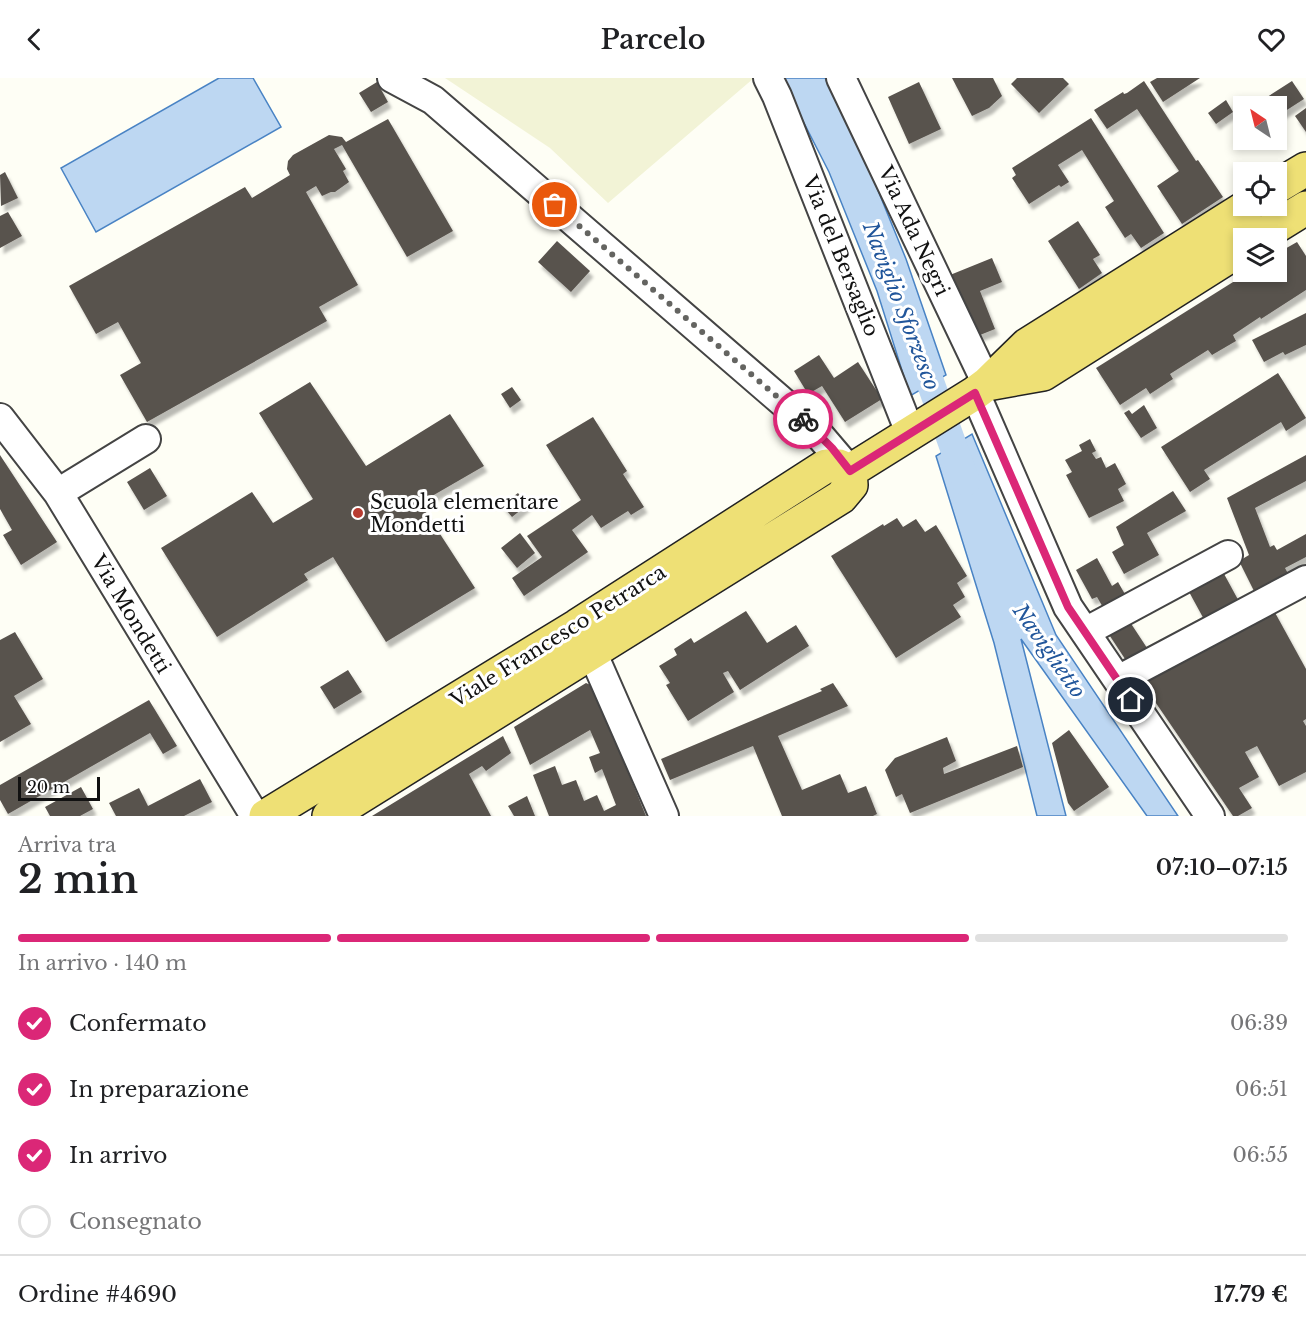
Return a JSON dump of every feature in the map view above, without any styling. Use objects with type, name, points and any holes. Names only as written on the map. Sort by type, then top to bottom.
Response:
[{"type":"main road","points":[[1287,180],[1306,169]]},
{"type":"main road","points":[[1273,228],[1306,208]]},
{"type":"main road","points":[[850,471],[974,394],[1028,345],[1233,215]]},
{"type":"main road","points":[[974,394],[1043,374],[1233,254]]},
{"type":"main road","name":"Viale Francesco Petrarca","points":[[329,816],[584,639],[826,466],[839,466],[850,471]]},
{"type":"main road","name":"Viale Francesco Petrarca","points":[[266,816],[584,639]]},
{"type":"street","points":[[392,78],[433,100],[815,430],[850,471]]},
{"type":"street","name":"Via del Bersaglio","points":[[768,78],[782,106],[917,431]]},
{"type":"street","name":"Via Ada Negri","points":[[842,78],[974,394],[1068,607],[1210,816]]},
{"type":"street","name":"Via Mondetti","points":[[0,418],[58,493],[255,816]]},
{"type":"street","points":[[58,493],[146,439]]},
{"type":"street","points":[[1085,632],[1228,555]]},
{"type":"street","points":[[1118,680],[1306,580]]},
{"type":"street","points":[[584,639],[664,816]]},
{"type":"green space","points":[[445,78],[754,78],[608,203],[550,148]]},
{"type":"water","points":[[219,78],[253,78],[281,127],[96,232],[61,168]]},
{"type":"water","points":[[781,78],[825,78],[857,139],[906,259],[946,375],[910,396],[877,291],[829,172]]},
{"type":"water","name":"Naviglietto","points":[[972,434],[1056,635],[1178,816],[1147,816],[1021,639],[1066,816],[1037,816],[994,643],[936,456]]},
{"type":"building","points":[[952,78],[993,78],[1002,96],[989,108],[972,116]]},
{"type":"building","points":[[1017,78],[1063,78],[1069,84],[1039,113],[1011,84]]},
{"type":"building","points":[[1157,78],[1200,78],[1163,102],[1150,82]]},
{"type":"building","points":[[1144,81],[1196,161],[1198,160],[1223,197],[1182,224],[1157,186],[1179,171],[1137,109],[1107,129],[1094,110],[1123,92],[1127,93]]},
{"type":"building","points":[[1292,81],[1304,99],[1287,110],[1287,96],[1269,96]]},
{"type":"building","points":[[377,82],[388,102],[371,112],[359,93]]},
{"type":"building","points":[[919,82],[941,129],[909,144],[888,97]]},
{"type":"building","points":[[1226,100],[1233,112],[1216,124],[1208,113]]},
{"type":"building","points":[[1306,108],[1306,132],[1295,116]]},
{"type":"building","points":[[1091,118],[1164,233],[1141,248],[1131,234],[1125,238],[1105,207],[1114,201],[1082,150],[1058,165],[1069,182],[1061,187],[1059,185],[1029,204],[1012,178],[1016,175],[1012,168]]},
{"type":"building","points":[[388,119],[453,231],[407,257],[342,145],[334,149],[346,169],[343,171],[349,182],[335,192],[322,196],[316,186],[306,192],[358,285],[319,307],[327,321],[147,422],[120,375],[141,363],[118,322],[96,334],[69,286],[245,187],[252,198],[290,175],[287,169],[288,161],[293,155],[329,135],[342,137],[346,142]]},
{"type":"building","points":[[5,172],[18,198],[1,206],[0,175]]},
{"type":"building","points":[[8,212],[22,236],[0,248],[0,216]]},
{"type":"building","points":[[1078,221],[1100,255],[1093,259],[1102,273],[1079,289],[1048,241]]},
{"type":"building","points":[[557,241],[590,271],[571,292],[538,262]]},
{"type":"building","points":[[1297,242],[1306,256],[1306,290],[1233,335],[1236,341],[1212,355],[1208,350],[1170,374],[1173,379],[1150,394],[1146,388],[1120,405],[1096,368],[1233,282],[1287,282],[1287,248]]},
{"type":"building","points":[[992,258],[1002,282],[980,291],[995,329],[975,337],[950,275]]},
{"type":"building","points":[[1306,313],[1306,345],[1285,355],[1283,352],[1264,362],[1252,340]]},
{"type":"building","points":[[819,355],[834,378],[858,362],[882,399],[845,422],[822,386],[808,394],[794,371]]},
{"type":"building","points":[[1278,373],[1306,418],[1286,431],[1281,422],[1204,470],[1210,479],[1190,492],[1161,447]]},
{"type":"building","name":"Scuola elementare Mondetti","points":[[310,382],[366,466],[450,414],[484,466],[420,503],[475,588],[386,642],[333,557],[304,574],[308,580],[217,637],[161,548],[252,492],[273,523],[313,499],[259,413]]},
{"type":"building","points":[[512,387],[521,400],[510,408],[501,394]]},
{"type":"building","points":[[1144,405],[1157,428],[1141,438],[1124,413],[1129,410],[1132,414]]},
{"type":"building","points":[[593,417],[627,471],[623,474],[644,507],[631,515],[628,511],[601,528],[592,515],[572,530],[588,552],[524,596],[512,578],[542,557],[527,536],[581,500],[546,445]]},
{"type":"building","points":[[1090,439],[1096,451],[1092,453],[1096,459],[1101,457],[1106,468],[1115,463],[1126,484],[1118,489],[1124,501],[1089,518],[1066,475],[1072,472],[1065,460],[1082,451],[1079,445]]},
{"type":"building","points":[[0,455],[57,542],[21,565],[3,535],[12,530],[0,509]]},
{"type":"building","points":[[1306,455],[1306,481],[1255,508],[1270,547],[1274,545],[1277,550],[1306,534],[1306,557],[1285,568],[1291,579],[1257,597],[1239,561],[1249,555],[1227,498]]},
{"type":"building","points":[[150,468],[167,496],[144,510],[127,482]]},
{"type":"building","points":[[1173,491],[1186,511],[1147,533],[1159,555],[1124,574],[1112,552],[1124,545],[1116,527]]},
{"type":"building","points":[[518,493],[527,505],[512,517],[502,505]]},
{"type":"building","points":[[897,518],[903,527],[916,519],[925,532],[936,525],[967,576],[957,583],[965,597],[953,605],[961,617],[896,658],[831,556]]},
{"type":"building","points":[[520,533],[535,553],[517,568],[501,548]]},
{"type":"building","points":[[1097,558],[1112,586],[1118,582],[1130,603],[1108,616],[1097,597],[1092,599],[1076,570]]},
{"type":"building","points":[[1223,572],[1242,607],[1206,623],[1188,590]]},
{"type":"building","points":[[1273,609],[1306,669],[1306,719],[1303,721],[1306,726],[1306,772],[1279,786],[1257,746],[1245,752],[1259,777],[1239,788],[1252,808],[1238,816],[1233,816],[1143,684]]},
{"type":"building","points":[[746,611],[767,643],[796,625],[809,646],[740,690],[728,671],[723,673],[734,692],[688,721],[666,685],[670,683],[659,666],[677,655],[674,649],[691,638],[694,643]]},
{"type":"building","points":[[1128,619],[1151,654],[1129,665],[1106,630]]},
{"type":"building","points":[[15,632],[43,679],[14,696],[31,724],[0,742],[0,640]]},
{"type":"building","points":[[348,670],[362,692],[334,709],[320,687]]},
{"type":"building","points":[[586,683],[593,686],[646,816],[549,816],[533,775],[555,766],[562,785],[576,780],[584,801],[597,795],[604,811],[616,805],[602,769],[595,773],[589,757],[600,753],[590,730],[530,765],[514,727]]},
{"type":"building","points":[[833,683],[848,706],[778,736],[802,790],[840,774],[848,793],[866,786],[877,814],[873,816],[782,816],[753,746],[670,780],[661,759],[822,691],[820,689]]},
{"type":"building","points":[[149,700],[177,746],[163,754],[150,733],[8,814],[0,800],[0,785]]},
{"type":"building","points":[[1069,730],[1109,787],[1074,811],[1068,803],[1052,743]]},
{"type":"building","points":[[503,736],[511,753],[486,771],[482,766],[469,774],[491,816],[372,816]]},
{"type":"building","points":[[947,737],[956,761],[943,768],[944,774],[1017,746],[1023,767],[910,813],[902,794],[896,797],[885,770],[895,758]]},
{"type":"building","points":[[200,779],[212,802],[184,816],[116,816],[109,803],[139,788],[148,806]]},
{"type":"building","points":[[81,787],[93,809],[80,816],[50,816],[45,807]]},
{"type":"building","points":[[527,796],[535,816],[514,816],[508,806]]},
{"type":"waterway","name":"Naviglio Sforzesco","points":[[918,348],[966,482]]},
{"type":"way so far","points":[[555,205],[803,419]]},
{"type":"place","name":"Scuola elementare Mondetti","points":[[358,513]]},
{"type":"route","points":[[803,419],[832,448],[850,471],[975,393],[1068,607],[1131,700]]}]
